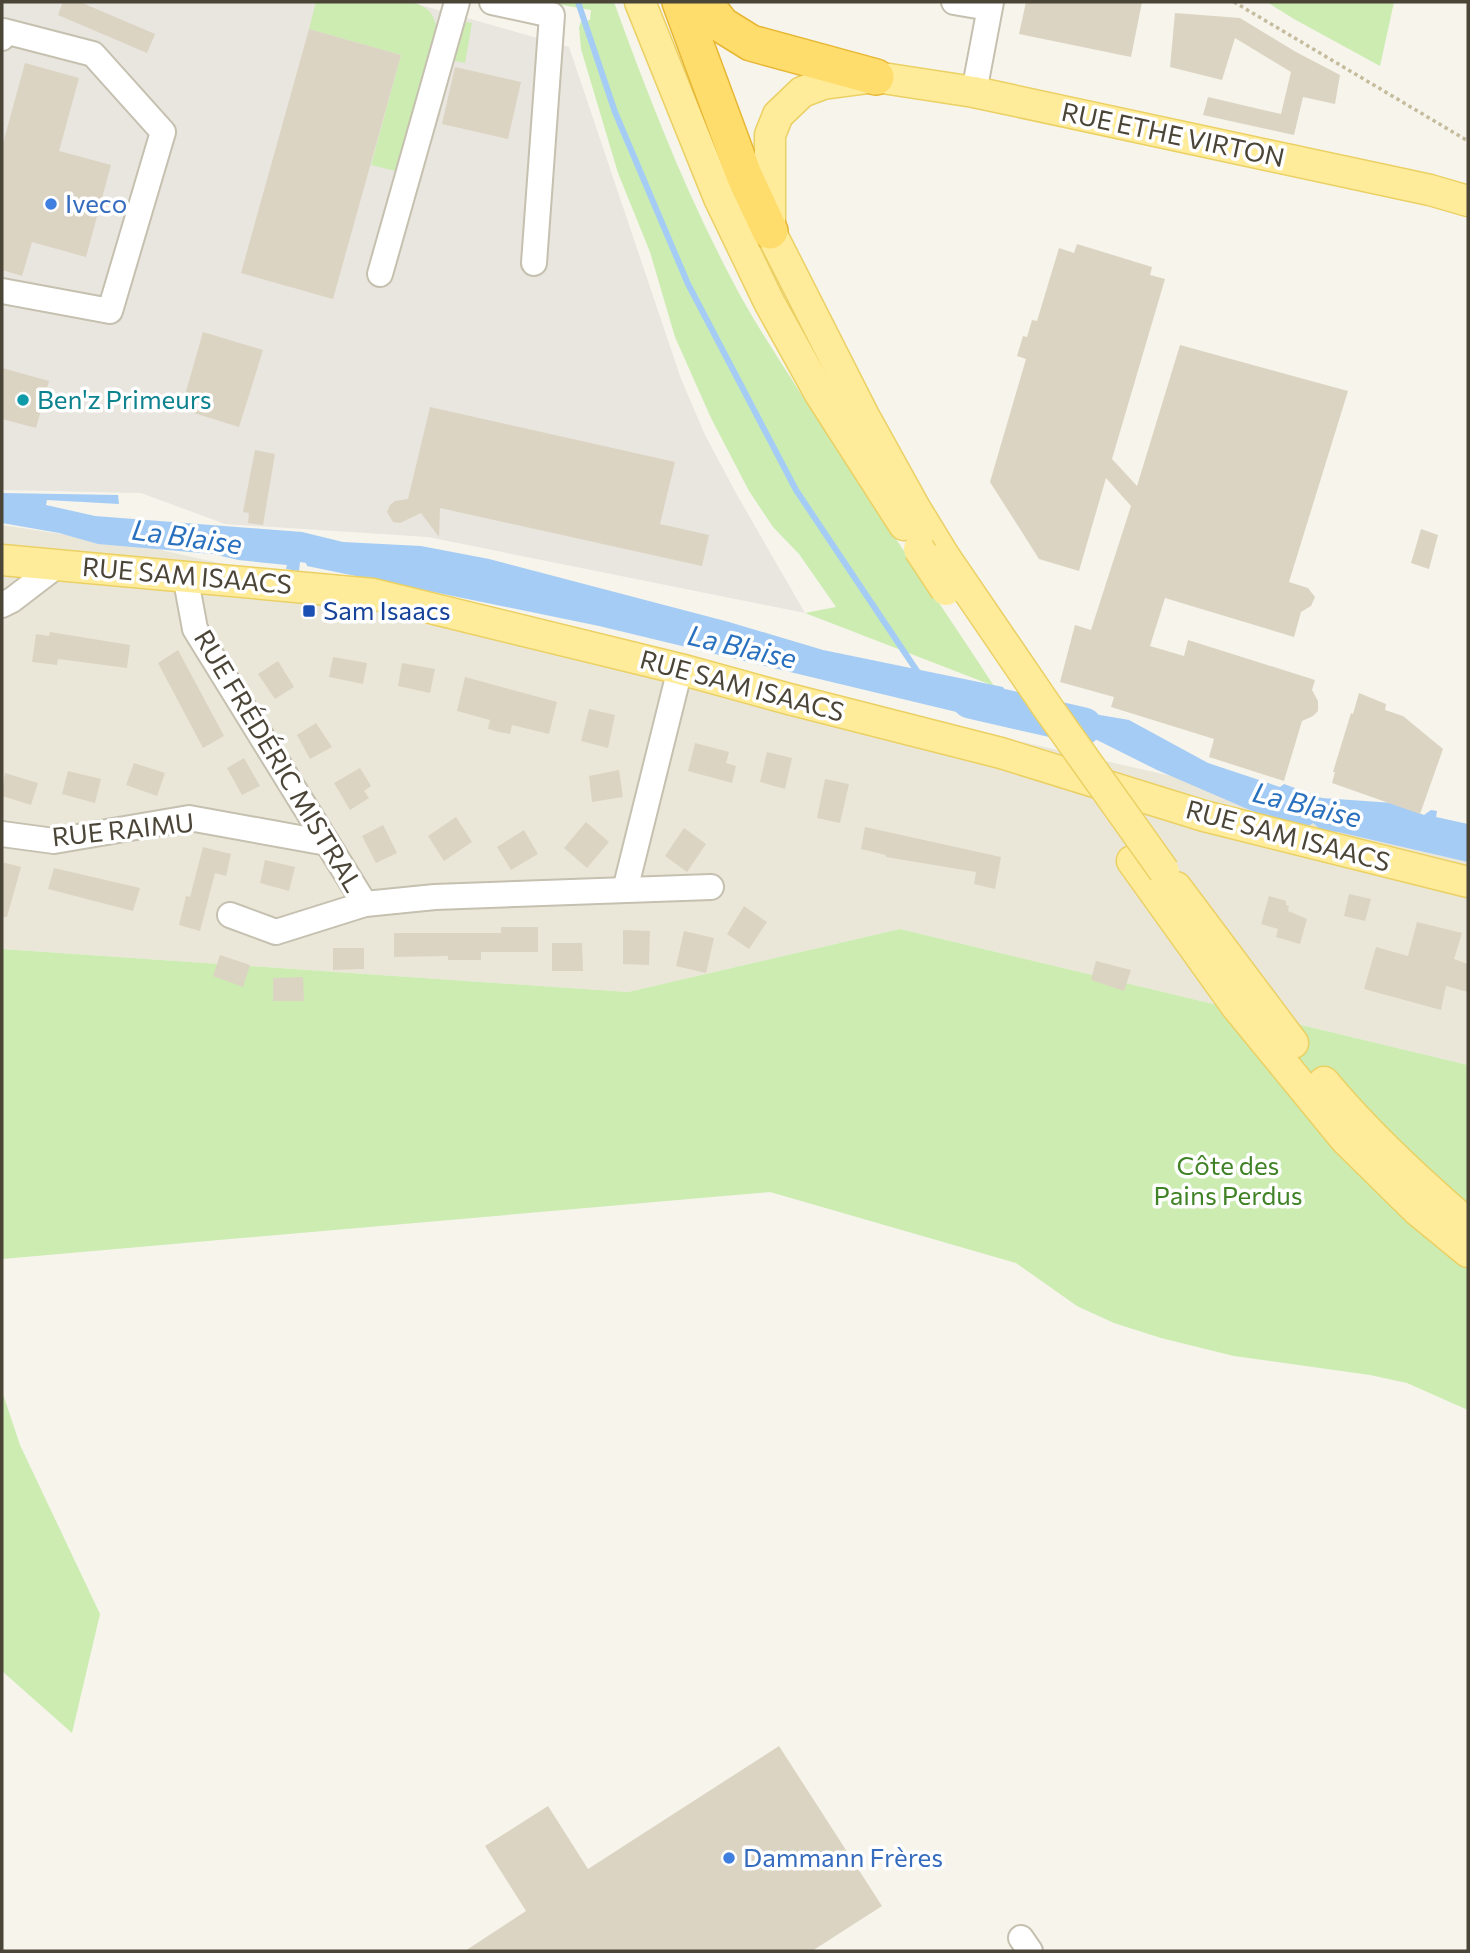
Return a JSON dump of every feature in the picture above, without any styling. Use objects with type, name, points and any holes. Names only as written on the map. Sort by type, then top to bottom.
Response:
[{"type":"highway","points":[[680,2],[744,175],[770,231]]},
{"type":"highway","points":[[704,2],[722,25],[751,43],[876,77]]},
{"type":"main road","points":[[640,2],[719,198],[769,303],[820,394],[932,553],[1041,698],[1271,1016],[1346,1108],[1425,1187],[1468,1224]]},
{"type":"main road","name":"RUE ETHE VIRTON","points":[[770,231],[769,144],[778,115],[793,98],[812,87],[876,77],[974,92],[1430,190],[1468,201]]},
{"type":"main road","points":[[770,231],[864,416],[915,508],[932,553],[968,625],[1236,1006],[1345,1139],[1418,1211],[1468,1252]]},
{"type":"main road","name":"RUE SAM ISAACS","points":[[2,560],[373,594],[680,669],[1001,753],[1204,816],[1468,882]]},
{"type":"street","points":[[380,274],[457,2]]},
{"type":"street","points":[[492,2],[552,15],[534,263]]},
{"type":"street","points":[[954,2],[990,5],[974,92]]},
{"type":"street","points":[[2,38],[4,31],[93,54],[163,132],[110,311],[2,291]]},
{"type":"street","points":[[2,604],[12,600],[60,564]]},
{"type":"street","name":"RUE FRÉDÉRIC MISTRAL","points":[[185,575],[195,629],[365,904]]},
{"type":"street","points":[[625,890],[680,669]]},
{"type":"street","name":"RUE RAIMU","points":[[2,834],[54,841],[189,818],[327,843]]},
{"type":"street","points":[[230,915],[276,932],[365,904],[435,897],[711,887]]},
{"type":"path","points":[[1234,2],[1468,141]]},
{"type":"shaded area","points":[[2,2],[410,2],[569,47],[681,379],[705,435],[805,613],[428,537],[225,524],[141,493],[2,490]]},
{"type":"shaded area","points":[[2,525],[152,548],[1468,844],[1468,1065],[900,929],[628,992],[2,949]]},
{"type":"green space","points":[[316,2],[410,2],[432,14],[437,30],[400,172],[371,165],[401,55],[309,29]]},
{"type":"green space","points":[[545,2],[614,2],[683,178],[740,295],[824,431],[994,686],[805,613],[836,607],[799,554],[773,527],[749,491],[711,418],[675,337],[650,252],[618,173],[581,49],[579,27],[581,22],[590,20],[591,10]]},
{"type":"green space","points":[[1267,2],[1394,2],[1380,66],[1294,19]]},
{"type":"green space","points":[[466,22],[472,23],[465,63],[451,60],[462,24],[465,25]]},
{"type":"green space","name":"Côte des Pains Perdus","points":[[900,929],[1468,1065],[1468,1410],[1407,1383],[1370,1375],[1234,1356],[1161,1338],[1114,1323],[1077,1306],[1016,1263],[770,1192],[2,1259],[2,949],[628,992]]},
{"type":"green space","points":[[2,1391],[20,1445],[100,1614],[72,1733],[2,1671]]},
{"type":"water","points":[[2,493],[118,495],[119,504],[47,500],[46,505],[95,516],[302,532],[343,542],[421,546],[489,559],[729,622],[823,650],[1003,687],[1032,730],[599,626],[307,566],[306,563],[300,562],[299,571],[286,569],[287,565],[238,560],[213,554],[98,544],[59,533],[2,523]]},
{"type":"water","points":[[1065,709],[1129,720],[1208,763],[1280,787],[1284,784],[1322,798],[1393,803],[1424,815],[1431,810],[1437,811],[1436,817],[1468,824],[1468,862],[1338,832],[1322,831],[1313,823],[1309,826],[1259,814],[1157,770],[1093,738],[1085,738]]},
{"type":"building","points":[[63,2],[80,2],[155,34],[147,53],[58,15]]},
{"type":"building","points":[[1026,2],[1142,2],[1131,57],[1019,34]]},
{"type":"building","points":[[1175,13],[1240,18],[1340,75],[1335,104],[1303,97],[1294,135],[1203,115],[1208,97],[1281,114],[1291,72],[1235,38],[1222,80],[1170,67]]},
{"type":"building","points":[[309,29],[401,55],[333,299],[241,273]]},
{"type":"building","name":"Iveco","points":[[25,63],[79,78],[59,151],[111,165],[86,257],[32,242],[22,276],[2,270],[2,147]]},
{"type":"building","points":[[455,67],[521,82],[508,139],[442,124]]},
{"type":"building","points":[[1077,244],[1152,267],[1150,275],[1165,279],[1112,459],[1137,486],[1180,345],[1348,391],[1289,582],[1308,588],[1315,597],[1311,606],[1301,612],[1294,637],[1165,598],[1150,646],[1184,656],[1188,640],[1315,680],[1312,690],[1318,701],[1318,711],[1302,721],[1284,781],[1209,757],[1214,739],[1111,707],[1114,697],[1060,682],[1075,625],[1091,630],[1131,506],[1106,478],[1079,571],[1039,559],[990,482],[1026,359],[1017,356],[1023,336],[1027,337],[1032,320],[1037,321],[1059,248],[1074,253]]},
{"type":"building","points":[[203,332],[263,350],[239,427],[181,409]]},
{"type":"building","name":"Ben'z Primeurs","points":[[2,368],[49,381],[36,428],[2,419]]},
{"type":"building","points":[[430,407],[675,462],[660,524],[709,535],[702,566],[440,508],[439,537],[421,513],[400,523],[393,522],[387,512],[395,501],[408,499]]},
{"type":"building","points":[[255,450],[275,454],[263,525],[248,523],[249,513],[243,512]]},
{"type":"building","points":[[1421,529],[1438,535],[1429,569],[1411,563]]},
{"type":"building","points":[[50,632],[130,645],[127,668],[58,659],[57,665],[32,662],[36,634],[49,636]]},
{"type":"building","points":[[178,650],[224,736],[203,748],[158,663]]},
{"type":"building","points":[[333,657],[367,663],[363,684],[329,677]]},
{"type":"building","points":[[278,661],[294,687],[275,699],[258,674]]},
{"type":"building","points":[[402,663],[435,669],[430,693],[398,686]]},
{"type":"building","points":[[465,677],[557,702],[549,734],[512,725],[510,734],[499,732],[488,729],[490,720],[457,711]]},
{"type":"building","points":[[1359,693],[1386,704],[1385,710],[1403,716],[1443,749],[1420,814],[1332,783],[1333,772]]},
{"type":"building","points":[[589,709],[615,715],[608,748],[581,741]]},
{"type":"building","points":[[316,723],[332,747],[310,759],[297,735]]},
{"type":"building","points":[[695,743],[729,752],[726,763],[736,766],[732,783],[688,771]]},
{"type":"building","points":[[767,752],[792,758],[785,789],[760,782]]},
{"type":"building","points":[[244,758],[260,786],[242,795],[227,768]]},
{"type":"building","points":[[134,763],[165,773],[157,796],[126,785]]},
{"type":"building","points":[[360,768],[371,786],[364,791],[369,798],[350,810],[334,783]]},
{"type":"building","points":[[619,770],[623,797],[592,802],[589,776]]},
{"type":"building","points":[[68,771],[101,779],[95,803],[62,794]]},
{"type":"building","points":[[5,773],[38,783],[31,805],[2,796]]},
{"type":"building","points":[[825,779],[849,784],[840,823],[817,818]]},
{"type":"building","points":[[456,817],[472,842],[444,861],[428,836]]},
{"type":"building","points":[[586,822],[609,842],[587,868],[564,848]]},
{"type":"building","points":[[383,825],[397,853],[376,863],[362,836]]},
{"type":"building","points":[[865,827],[1001,857],[995,889],[974,884],[976,872],[886,857],[861,849]]},
{"type":"building","points":[[684,828],[706,844],[687,872],[665,856]]},
{"type":"building","points":[[524,830],[538,854],[511,870],[497,847]]},
{"type":"building","points":[[203,847],[231,854],[226,876],[215,873],[200,931],[179,925],[186,896],[190,897]]},
{"type":"building","points":[[265,860],[295,867],[289,891],[260,883]]},
{"type":"building","points":[[2,862],[21,867],[7,917],[2,917]]},
{"type":"building","points":[[54,868],[140,888],[133,911],[48,889]]},
{"type":"building","points":[[1349,894],[1371,899],[1365,921],[1344,916]]},
{"type":"building","points":[[1269,896],[1286,901],[1288,911],[1307,919],[1300,944],[1276,937],[1278,929],[1261,924]]},
{"type":"building","points":[[744,906],[767,922],[749,949],[727,934]]},
{"type":"building","points":[[1417,922],[1462,933],[1454,959],[1468,964],[1468,992],[1446,986],[1441,1010],[1364,989],[1376,947],[1408,956]]},
{"type":"building","points":[[501,927],[538,927],[538,952],[481,952],[481,960],[448,960],[448,956],[394,957],[394,933],[501,933]]},
{"type":"building","points":[[623,930],[650,931],[649,965],[623,964]]},
{"type":"building","points":[[684,931],[714,938],[706,973],[676,966]]},
{"type":"building","points":[[552,943],[582,943],[583,971],[552,971]]},
{"type":"building","points":[[333,948],[364,948],[364,969],[333,970]]},
{"type":"building","points":[[220,955],[250,965],[243,987],[213,976]]},
{"type":"building","points":[[1096,961],[1131,970],[1124,991],[1091,980]]},
{"type":"building","points":[[303,977],[304,1001],[273,1001],[273,978]]},
{"type":"building","name":"Dammann Frères","points":[[779,1746],[882,1906],[812,1951],[465,1951],[526,1911],[485,1846],[548,1806],[588,1869]]},
{"type":"waterway","points":[[578,2],[615,112],[688,284],[796,490],[919,674]]},
{"type":"waterway","name":"La Blaise","points":[[970,700],[1084,726]]},
{"type":"place","name":"Iveco","points":[[51,204]]},
{"type":"place","name":"Ben'z Primeurs","points":[[23,400]]},
{"type":"place","name":"Sam Isaacs","points":[[309,611]]},
{"type":"place","name":"Dammann Frères","points":[[729,1858]]}]
